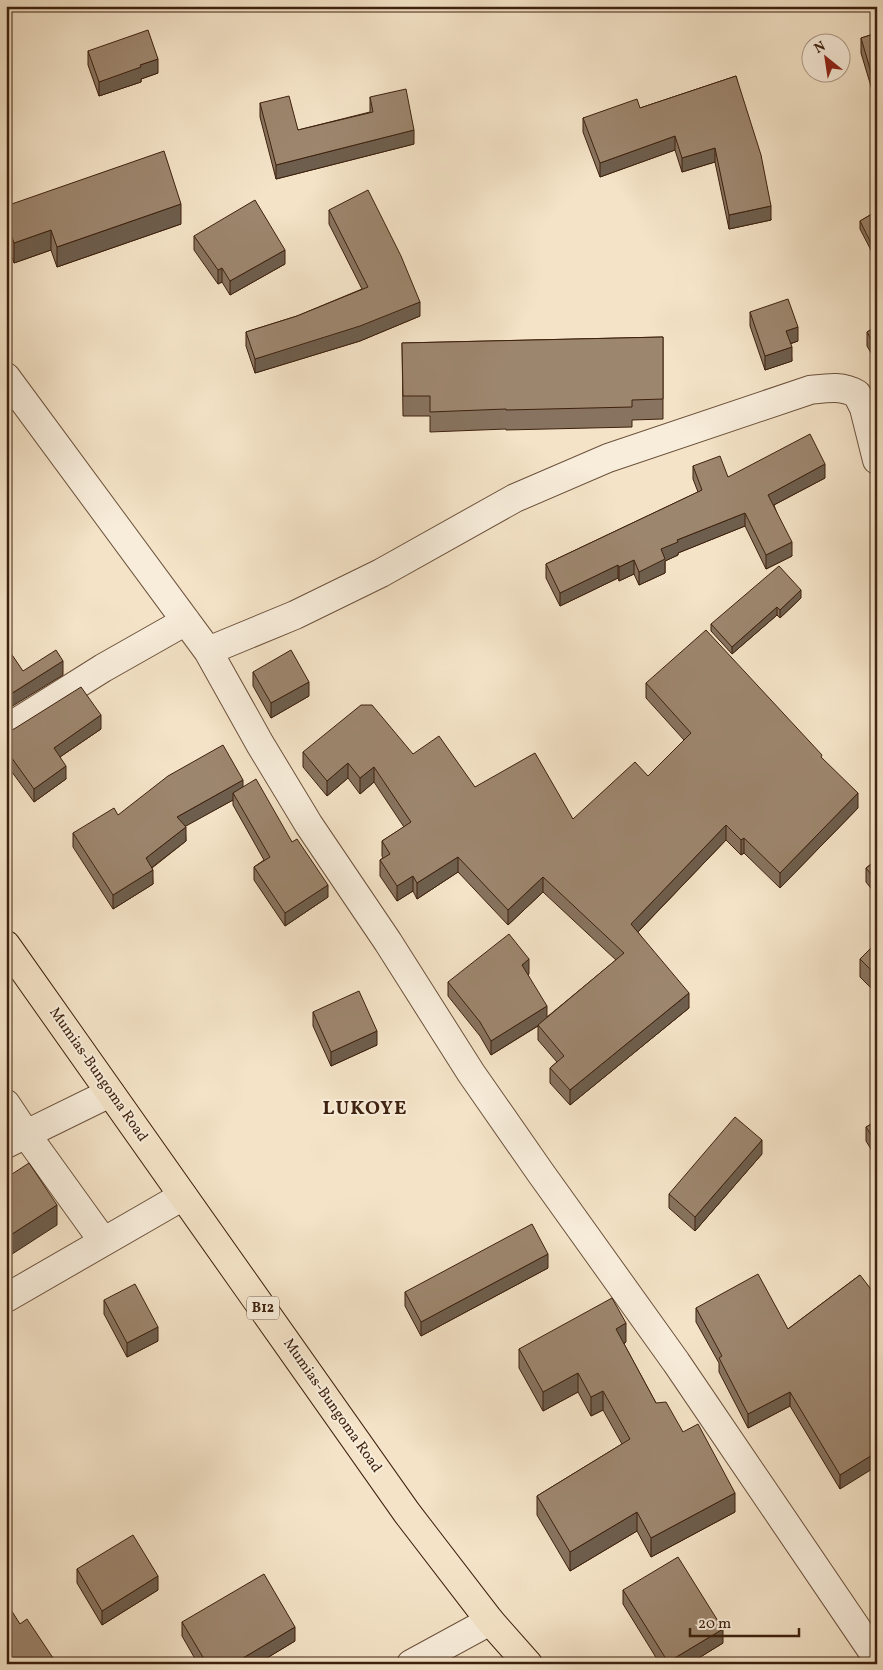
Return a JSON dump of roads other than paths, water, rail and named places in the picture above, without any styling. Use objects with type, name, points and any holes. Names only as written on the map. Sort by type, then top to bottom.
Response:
[{"type":"highway","name":"Mumias-Bungoma Road","points":[[8,952],[407,1512],[490,1621],[528,1664]]},
{"type":"street","points":[[6,377],[208,651],[260,744],[309,825],[388,942],[472,1073],[540,1172],[676,1362],[877,1658]]},
{"type":"street","points":[[208,651],[295,615],[373,578],[515,498],[608,458],[810,390],[830,387],[843,388],[857,394],[864,408],[877,460]]},
{"type":"street","points":[[6,729],[103,668],[186,621]]},
{"type":"street","points":[[16,1139],[110,1093]]},
{"type":"street","points":[[6,1104],[16,1139],[103,1241]]},
{"type":"street","points":[[6,1298],[183,1196]]},
{"type":"street","points":[[412,1664],[490,1621]]},
{"type":"district","name":"LUKOYE","points":[[365,1109]]}]
